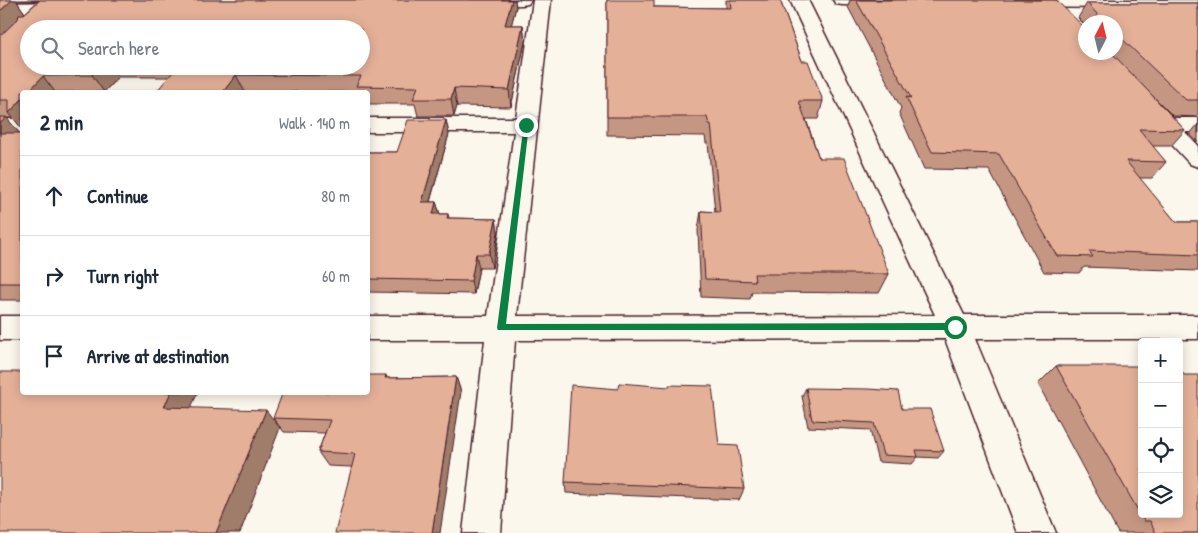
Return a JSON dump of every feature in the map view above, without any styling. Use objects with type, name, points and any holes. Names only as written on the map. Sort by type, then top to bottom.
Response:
[{"type":"street","points":[[463,1],[522,0]]},
{"type":"street","points":[[482,533],[501,328],[542,0]]},
{"type":"street","points":[[799,0],[955,327],[1037,533]]},
{"type":"street","points":[[842,0],[901,1]]},
{"type":"street","points":[[1010,2],[1198,4]]},
{"type":"street","points":[[1049,2],[1067,22]]},
{"type":"street","points":[[0,8],[51,4],[86,7]]},
{"type":"street","points":[[33,20],[51,4]]},
{"type":"street","points":[[1141,99],[1198,159]]},
{"type":"street","points":[[370,125],[526,125]]},
{"type":"street","points":[[1166,125],[1198,125]]},
{"type":"street","points":[[0,126],[20,126]]},
{"type":"street","points":[[370,328],[1198,327]]},
{"type":"street","points":[[0,328],[20,328]]},
{"type":"building","points":[[0,0],[12,0],[0,11]]},
{"type":"building","points":[[40,0],[512,0],[505,25],[523,25],[509,90],[454,88],[451,99],[413,99],[418,87],[356,86],[361,76],[236,75],[370,75],[370,20],[20,20],[20,75],[92,75],[43,76],[30,90],[20,90],[20,101],[9,113],[9,100],[0,100],[0,36],[18,19],[19,14],[24,14]]},
{"type":"building","points":[[607,0],[654,0],[654,7],[731,8],[730,0],[780,0],[802,61],[808,61],[823,101],[799,101],[819,158],[844,158],[889,274],[754,274],[755,281],[705,279],[701,211],[720,212],[711,124],[709,124],[707,117],[607,117]]},
{"type":"building","points":[[856,0],[1056,0],[1078,21],[1078,60],[1119,60],[1185,130],[1139,129],[1166,162],[1126,161],[1176,222],[1198,222],[1198,255],[1089,251],[1093,257],[1057,256],[999,154],[932,152],[906,97],[911,98]]},
{"type":"building","points":[[1087,3],[1198,3],[1198,100],[1186,100],[1123,40],[1123,15],[1097,14]]},
{"type":"building","points":[[170,75],[236,75],[225,90],[158,90]]},
{"type":"building","points":[[0,117],[6,117],[0,124]]},
{"type":"building","points":[[408,120],[446,120],[422,202],[436,202],[433,214],[448,214],[447,218],[496,219],[489,254],[476,254],[471,281],[370,279],[370,152],[397,152]]},
{"type":"building","points":[[0,133],[20,133],[20,283],[0,283]]},
{"type":"building","points":[[1056,366],[1138,366],[1138,510]]},
{"type":"building","points":[[0,372],[20,372],[20,395],[170,395],[164,407],[266,410],[216,533],[0,533]]},
{"type":"building","points":[[1183,373],[1198,375],[1198,533],[1156,533],[1150,521],[1144,521],[1142,518],[1183,518]]},
{"type":"building","points":[[370,375],[386,375],[385,378],[456,377],[432,533],[335,533],[355,454],[318,452],[330,420],[273,418],[282,395],[370,395]]},
{"type":"building","points":[[619,383],[669,387],[669,385],[712,386],[719,445],[738,446],[744,489],[565,482],[571,385],[618,389]]},
{"type":"building","points":[[806,388],[898,391],[902,409],[930,409],[944,451],[916,450],[918,457],[883,455],[874,423],[812,420]]},
{"type":"route","points":[[526,125],[501,328],[955,327]]}]
